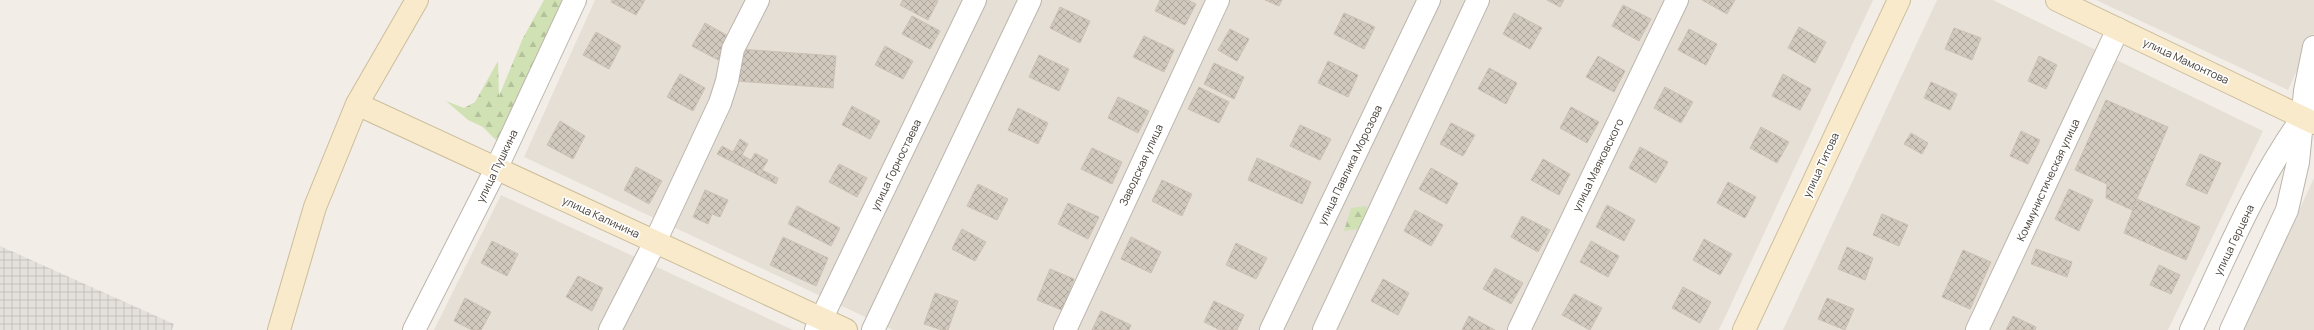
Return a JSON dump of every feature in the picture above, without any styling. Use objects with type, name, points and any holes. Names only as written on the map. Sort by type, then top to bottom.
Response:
[{"type":"main road","points":[[279,330],[315,207],[357,104],[417,0]]},
{"type":"main road","name":"улица Титова","points":[[1744,330],[1899,0]]},
{"type":"main road","name":"улица Мамонтова","points":[[2057,0],[2310,115]]},
{"type":"main road","name":"улица Калинина","points":[[357,104],[497,167],[655,242],[818,325],[846,330]]},
{"type":"street","name":"улица Пушкина","points":[[414,330],[497,167],[575,0]]},
{"type":"street","points":[[610,330],[655,242],[720,103],[727,81],[733,49],[758,0]]},
{"type":"street","name":"улица Горностаева","points":[[818,325],[975,0]]},
{"type":"street","points":[[873,330],[1030,0]]},
{"type":"street","name":"Заводская улица","points":[[1065,330],[1218,0]]},
{"type":"street","name":"улица Павлика Морозова","points":[[1271,330],[1429,0]]},
{"type":"street","points":[[1324,330],[1478,0]]},
{"type":"street","name":"улица Маяковского","points":[[1519,330],[1677,0]]},
{"type":"street","name":"Коммунистическая улица","points":[[1977,330],[2118,29]]},
{"type":"street","points":[[2231,330],[2287,210],[2310,115],[2305,91],[2314,46]]},
{"type":"street","name":"улица Герцена","points":[[2191,330],[2278,151],[2310,115]]},
{"type":"shaded area","points":[[595,0],[1873,0],[1719,330],[893,330],[524,157]]},
{"type":"shaded area","points":[[1937,0],[1993,0],[2263,131],[2168,330],[1783,330]]},
{"type":"shaded area","points":[[2096,0],[2314,0],[2314,33],[2288,90]]},
{"type":"shaded area","points":[[2314,178],[2314,330],[2244,330]]},
{"type":"shaded area","points":[[501,195],[793,330],[434,330]]},
{"type":"shaded area","points":[[0,246],[174,324],[172,330],[0,330]]},
{"type":"green space","points":[[544,0],[564,0],[497,141],[483,127],[468,120],[446,101],[464,108],[475,102],[498,61],[499,96],[523,38]]},
{"type":"green space","points":[[1366,206],[1368,218],[1359,229],[1344,231],[1351,208]]},
{"type":"building","points":[[612,0],[645,0],[636,15],[611,2]]},
{"type":"building","points":[[903,0],[938,1],[928,20],[900,5]]},
{"type":"building","points":[[1160,0],[1188,0],[1196,4],[1185,25],[1155,11]]},
{"type":"building","points":[[1265,0],[1282,0],[1279,6]]},
{"type":"building","points":[[1547,0],[1564,0],[1560,7]]},
{"type":"building","points":[[1702,0],[1735,0],[1727,14]]},
{"type":"building","points":[[1623,5],[1651,19],[1639,41],[1612,26]]},
{"type":"building","points":[[1060,7],[1090,21],[1080,43],[1050,28]]},
{"type":"building","points":[[1344,13],[1375,27],[1364,49],[1334,34]]},
{"type":"building","points":[[1514,13],[1542,28],[1530,49],[1503,34]]},
{"type":"building","points":[[912,16],[940,31],[930,49],[902,34]]},
{"type":"building","points":[[705,23],[730,37],[718,60],[692,46]]},
{"type":"building","points":[[1799,27],[1826,42],[1815,63],[1788,48]]},
{"type":"building","points":[[1954,28],[1981,38],[1972,60],[1945,49]]},
{"type":"building","points":[[1230,29],[1249,39],[1237,61],[1218,50]]},
{"type":"building","points":[[1689,29],[1717,44],[1706,65],[1678,50]]},
{"type":"building","points":[[596,32],[621,46],[609,69],[583,55]]},
{"type":"building","points":[[1144,36],[1174,50],[1164,72],[1133,57]]},
{"type":"building","points":[[885,46],[913,61],[903,79],[875,65]]},
{"type":"building","points":[[739,49],[836,56],[833,88],[736,81]]},
{"type":"building","points":[[1039,55],[1069,69],[1059,91],[1029,77]]},
{"type":"building","points":[[1598,56],[1625,71],[1614,92],[1586,77]]},
{"type":"building","points":[[2039,56],[2057,65],[2046,89],[2028,81]]},
{"type":"building","points":[[1328,61],[1358,75],[1348,97],[1318,83]]},
{"type":"building","points":[[1214,63],[1244,77],[1234,99],[1204,84]]},
{"type":"building","points":[[1489,68],[1517,83],[1506,104],[1478,89]]},
{"type":"building","points":[[680,74],[705,88],[693,111],[667,97]]},
{"type":"building","points":[[1783,74],[1811,89],[1800,110],[1772,96]]},
{"type":"building","points":[[1931,82],[1957,94],[1950,110],[1924,98]]},
{"type":"building","points":[[1199,87],[1229,102],[1219,123],[1188,109]]},
{"type":"building","points":[[1665,87],[1693,102],[1681,123],[1654,108]]},
{"type":"building","points":[[1118,97],[1149,111],[1138,133],[1108,118]]},
{"type":"building","points":[[2106,100],[2168,127],[2132,210],[2106,198],[2107,184],[2075,170]]},
{"type":"building","points":[[852,106],[880,121],[870,139],[842,125]]},
{"type":"building","points":[[1571,107],[1599,122],[1587,143],[1560,128]]},
{"type":"building","points":[[1018,108],[1048,123],[1038,144],[1008,130]]},
{"type":"building","points":[[560,121],[585,136],[573,159],[547,145]]},
{"type":"building","points":[[1451,123],[1475,135],[1463,156],[1440,144]]},
{"type":"building","points":[[1300,125],[1331,139],[1320,160],[1290,146]]},
{"type":"building","points":[[1761,127],[1789,142],[1777,163],[1750,148]]},
{"type":"building","points":[[2021,131],[2040,140],[2028,164],[2010,156]]},
{"type":"building","points":[[1911,133],[1928,143],[1922,154],[1904,144]]},
{"type":"building","points":[[740,139],[748,144],[742,155],[751,160],[755,153],[768,160],[762,170],[778,178],[776,184],[717,154],[722,146],[733,152]]},
{"type":"building","points":[[1640,147],[1668,162],[1656,183],[1629,168]]},
{"type":"building","points":[[1092,148],[1122,162],[1112,184],[1081,169]]},
{"type":"building","points":[[2200,154],[2221,163],[2207,194],[2186,185]]},
{"type":"building","points":[[1257,158],[1311,182],[1302,204],[1248,180]]},
{"type":"building","points":[[1543,159],[1570,174],[1559,195],[1531,180]]},
{"type":"building","points":[[839,164],[867,178],[857,197],[829,182]]},
{"type":"building","points":[[636,167],[662,181],[649,204],[624,190]]},
{"type":"building","points":[[1431,168],[1458,183],[1447,204],[1419,189]]},
{"type":"building","points":[[1162,180],[1192,194],[1182,216],[1152,201]]},
{"type":"building","points":[[1728,182],[1756,197],[1745,218],[1717,203]]},
{"type":"building","points":[[978,184],[1008,199],[997,220],[967,206]]},
{"type":"building","points":[[2069,189],[2093,200],[2079,231],[2055,219]]},
{"type":"building","points":[[705,190],[728,200],[720,217],[712,214],[708,224],[693,217]]},
{"type":"building","points":[[2137,199],[2200,227],[2186,260],[2124,233]]},
{"type":"building","points":[[1068,203],[1099,217],[1088,239],[1058,224]]},
{"type":"building","points":[[1607,205],[1635,220],[1624,241],[1596,227]]},
{"type":"building","points":[[797,206],[840,228],[831,246],[788,224]]},
{"type":"building","points":[[1415,210],[1443,225],[1431,246],[1404,231]]},
{"type":"building","points":[[1882,214],[1908,225],[1899,246],[1873,235]]},
{"type":"building","points":[[1522,216],[1550,230],[1538,252],[1511,237]]},
{"type":"building","points":[[962,229],[986,242],[975,261],[952,249]]},
{"type":"building","points":[[783,237],[828,258],[816,286],[770,265]]},
{"type":"building","points":[[1131,237],[1161,252],[1151,273],[1121,259]]},
{"type":"building","points":[[1704,239],[1732,254],[1720,275],[1693,260]]},
{"type":"building","points":[[492,241],[518,254],[507,276],[481,263]]},
{"type":"building","points":[[1591,241],[1619,256],[1608,277],[1580,262]]},
{"type":"building","points":[[1236,243],[1267,258],[1256,279],[1226,265]]},
{"type":"building","points":[[1847,247],[1873,258],[1865,280],[1838,269]]},
{"type":"building","points":[[2036,249],[2072,262],[2067,277],[2031,264]]},
{"type":"building","points":[[1963,250],[1991,262],[1970,309],[1942,297]]},
{"type":"building","points":[[2159,265],[2180,275],[2171,294],[2150,285]]},
{"type":"building","points":[[1495,268],[1523,283],[1511,304],[1483,289]]},
{"type":"building","points":[[1050,269],[1074,279],[1062,310],[1037,300]]},
{"type":"building","points":[[578,276],[603,288],[592,311],[566,297]]},
{"type":"building","points":[[1383,279],[1409,293],[1398,315],[1371,301]]},
{"type":"building","points":[[1683,287],[1711,302],[1700,323],[1672,308]]},
{"type":"building","points":[[935,293],[958,301],[948,330],[942,330],[924,324]]},
{"type":"building","points":[[1574,294],[1602,308],[1590,330],[1562,315]]},
{"type":"building","points":[[465,298],[491,312],[481,330],[472,330],[454,321]]},
{"type":"building","points":[[1827,298],[1854,309],[1845,330],[1818,319]]},
{"type":"building","points":[[1214,301],[1244,315],[1237,330],[1220,330],[1204,322]]},
{"type":"building","points":[[1101,311],[1131,325],[1129,330],[1092,330]]},
{"type":"building","points":[[1469,316],[1495,330],[1462,330]]},
{"type":"building","points":[[2013,316],[2036,327],[2035,330],[2006,330]]}]
